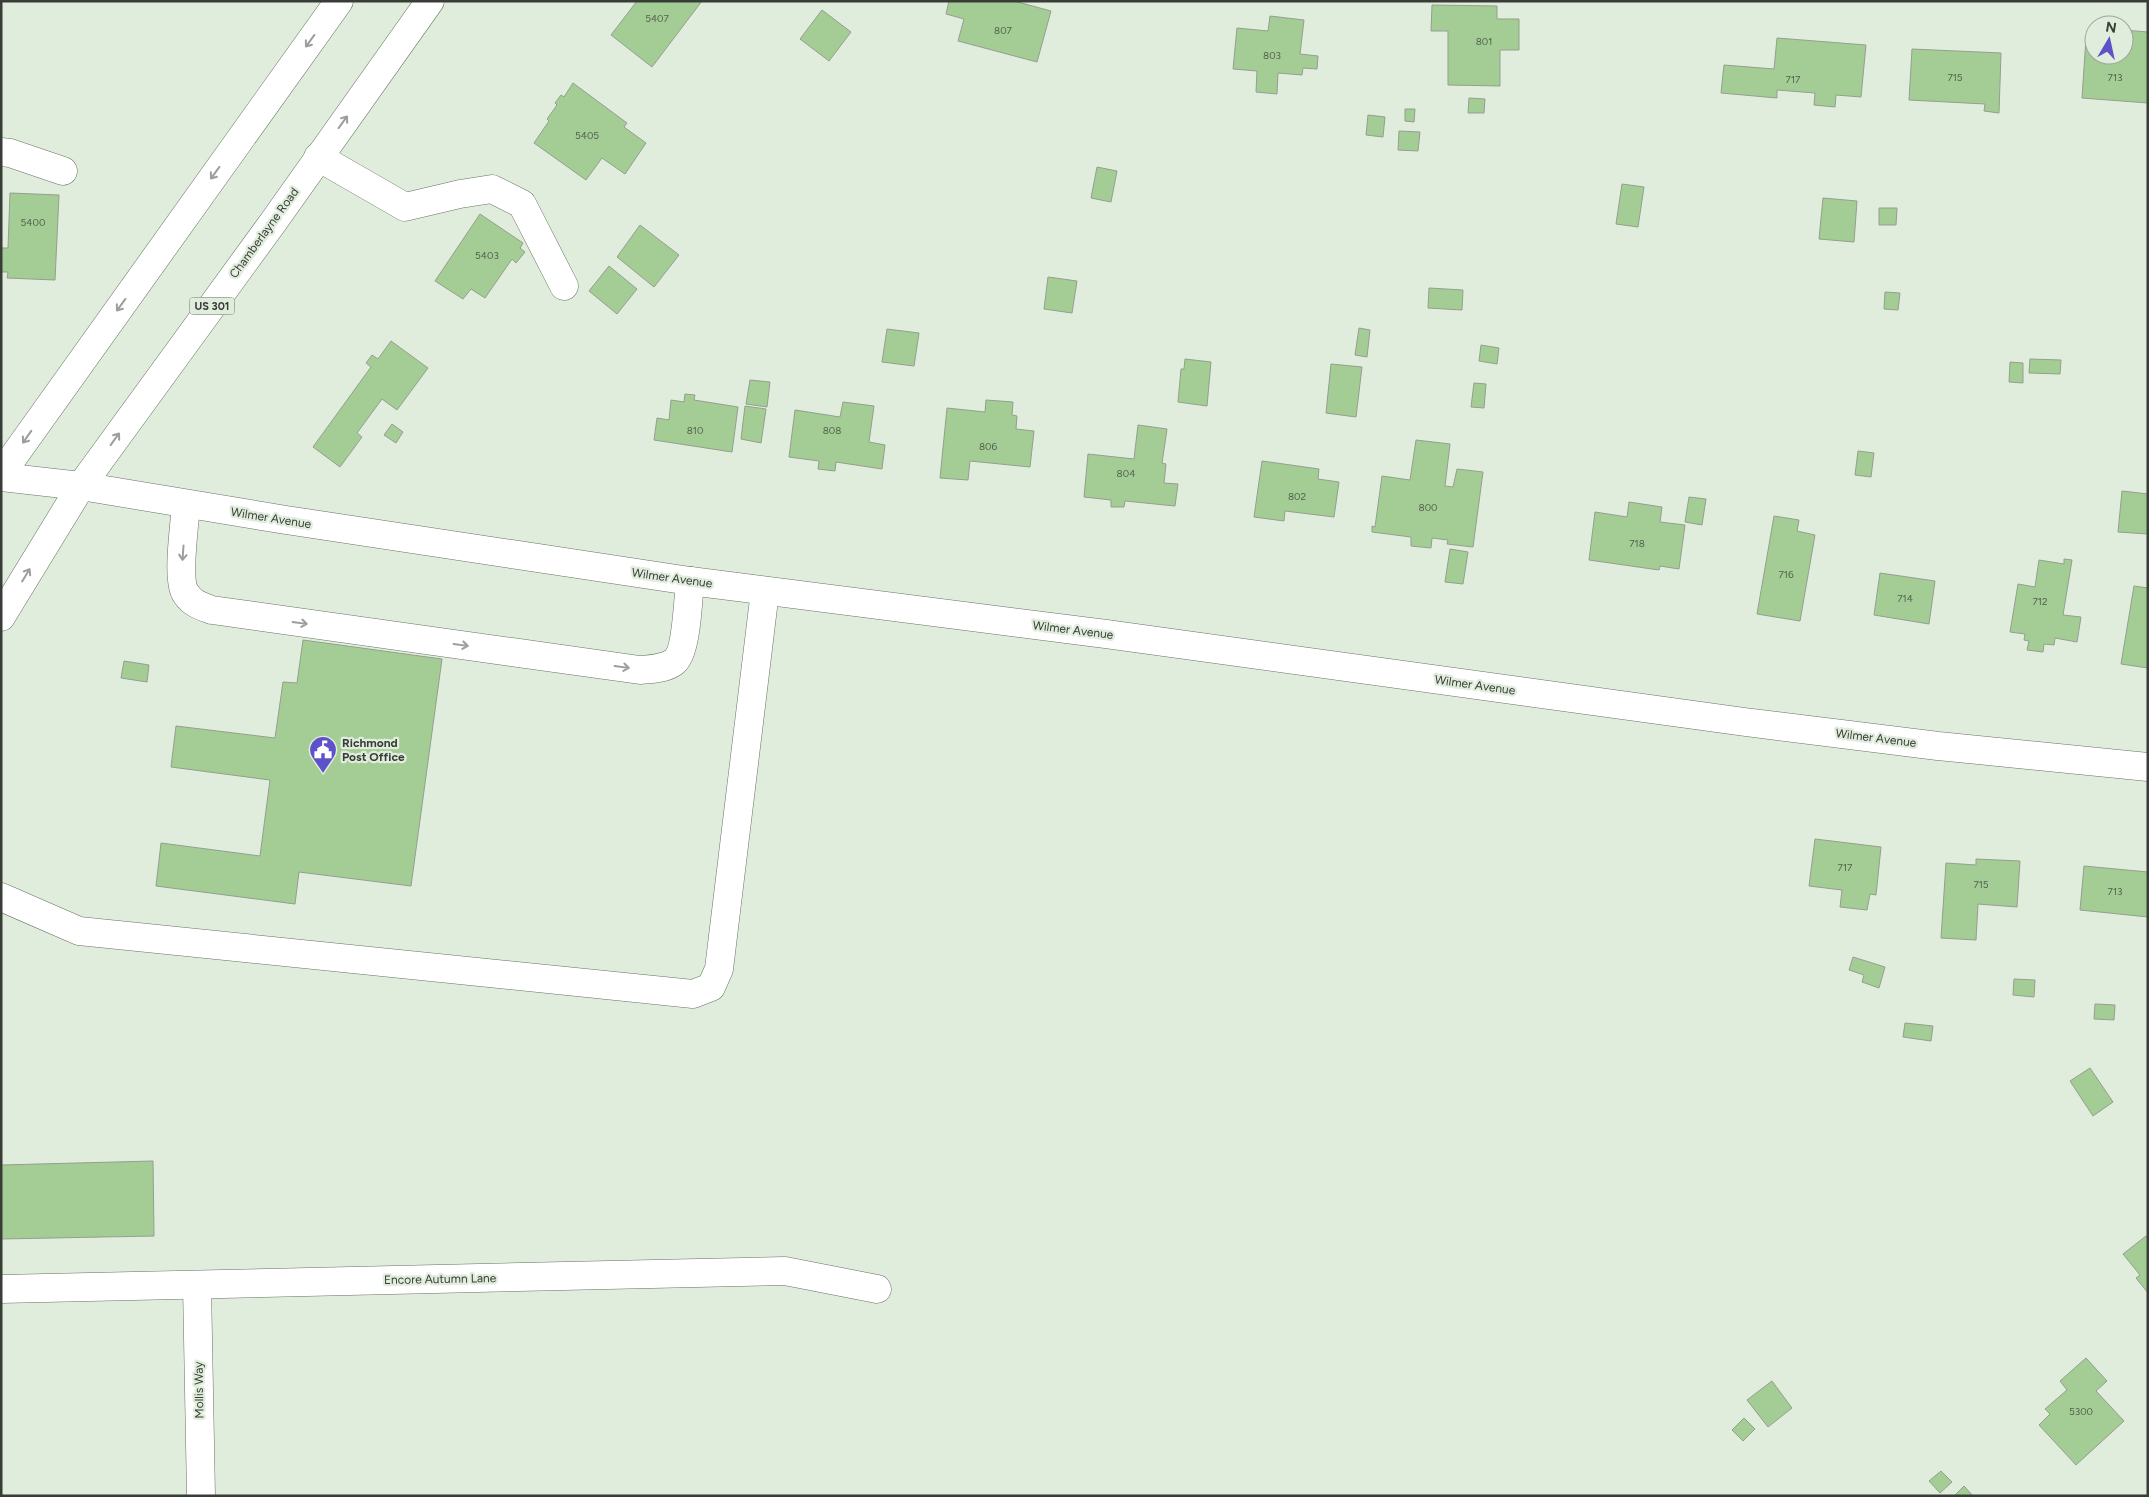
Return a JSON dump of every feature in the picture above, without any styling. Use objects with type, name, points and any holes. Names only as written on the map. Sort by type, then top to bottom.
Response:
[{"type":"street","points":[[1,475],[338,1]]},
{"type":"street","name":"Chamberlayne Road","points":[[1,617],[81,486],[274,221],[430,1]]},
{"type":"street","points":[[1,152],[10,152],[63,170]]},
{"type":"street","points":[[318,157],[405,207],[460,194],[492,189],[522,204],[564,286]]},
{"type":"street","name":"Wilmer Avenue","points":[[1,475],[690,581],[1106,634],[1745,722],[1938,746],[2148,767]]},
{"type":"street","points":[[186,504],[181,572],[185,592],[195,604],[212,610],[640,670],[658,669],[676,661],[682,647],[690,581]]},
{"type":"street","points":[[1,897],[79,931],[693,994],[711,987],[719,969],[766,591]]},
{"type":"street","name":"Encore Autumn Lane","points":[[1,1289],[785,1271],[877,1289]]},
{"type":"street","name":"Mollis Way","points":[[197,1285],[201,1496]]},
{"type":"building","points":[[637,1],[702,1],[652,67],[611,35]]},
{"type":"building","points":[[949,1],[1014,1],[1051,11],[1037,62],[958,41],[964,19],[946,14]]},
{"type":"building","points":[[1432,5],[1497,6],[1497,19],[1519,19],[1519,50],[1500,50],[1500,86],[1448,85],[1448,31],[1431,31]]},
{"type":"building","points":[[822,10],[851,32],[829,61],[800,39]]},
{"type":"building","points":[[1270,16],[1304,20],[1300,54],[1318,56],[1317,69],[1303,68],[1302,75],[1278,73],[1277,94],[1256,92],[1257,71],[1233,69],[1237,28],[1268,31]]},
{"type":"building","points":[[2134,31],[2148,32],[2148,103],[2082,98],[2084,65],[2134,65]]},
{"type":"building","points":[[1777,38],[1866,45],[1861,97],[1836,95],[1835,107],[1814,105],[1815,93],[1777,90],[1777,98],[1721,93],[1724,65],[1774,69]]},
{"type":"building","points":[[1912,49],[2001,53],[1999,113],[1984,111],[1985,104],[1909,100]]},
{"type":"building","points":[[573,83],[627,123],[624,127],[646,143],[625,174],[602,158],[586,180],[534,143],[549,121],[547,119],[557,105],[555,103],[561,95],[564,97]]},
{"type":"building","points":[[1469,98],[1485,99],[1484,113],[1468,113]]},
{"type":"building","points":[[1405,109],[1415,109],[1414,122],[1405,121]]},
{"type":"building","points":[[1368,115],[1385,117],[1383,137],[1366,135]]},
{"type":"building","points":[[1399,131],[1420,132],[1418,151],[1398,150]]},
{"type":"building","points":[[1097,167],[1117,171],[1111,202],[1091,198]]},
{"type":"building","points":[[1622,184],[1644,187],[1638,227],[1616,224]]},
{"type":"building","points":[[10,193],[59,195],[55,280],[7,278],[8,272],[1,272],[1,248],[8,248]]},
{"type":"building","points":[[1823,198],[1857,201],[1854,242],[1819,239]]},
{"type":"building","points":[[1879,208],[1897,208],[1896,225],[1879,225]]},
{"type":"building","points":[[480,214],[523,243],[520,248],[525,252],[516,263],[512,259],[485,298],[471,289],[463,299],[435,281]]},
{"type":"building","points":[[640,225],[679,255],[654,287],[617,257]]},
{"type":"building","points":[[609,266],[637,289],[617,314],[589,291]]},
{"type":"building","points":[[1048,277],[1077,281],[1072,313],[1044,309]]},
{"type":"building","points":[[1429,288],[1463,290],[1462,310],[1428,308]]},
{"type":"building","points":[[1885,292],[1900,293],[1898,310],[1884,309]]},
{"type":"building","points":[[1359,328],[1370,330],[1367,357],[1355,355]]},
{"type":"building","points":[[887,329],[919,333],[914,366],[882,362]]},
{"type":"building","points":[[391,341],[428,368],[397,410],[382,399],[357,433],[362,437],[340,467],[313,447],[371,367],[366,363],[372,355],[378,359]]},
{"type":"building","points":[[1481,345],[1499,348],[1497,364],[1479,361]]},
{"type":"building","points":[[1185,359],[1211,362],[1207,406],[1178,402],[1181,369],[1184,369]]},
{"type":"building","points":[[2030,359],[2061,360],[2060,374],[2029,373]]},
{"type":"building","points":[[2010,362],[2023,363],[2023,383],[2009,382]]},
{"type":"building","points":[[1331,364],[1362,367],[1356,417],[1326,413]]},
{"type":"building","points":[[750,380],[770,382],[767,407],[746,404]]},
{"type":"building","points":[[1474,383],[1486,384],[1484,408],[1471,407]]},
{"type":"building","points":[[685,394],[695,395],[694,400],[738,407],[732,452],[654,440],[657,418],[669,420],[671,400],[684,402]]},
{"type":"building","points":[[986,400],[1013,402],[1012,415],[1017,416],[1016,429],[1034,431],[1030,467],[970,461],[968,480],[940,478],[947,408],[985,412]]},
{"type":"building","points":[[843,402],[874,406],[869,442],[885,445],[882,469],[836,462],[835,471],[818,469],[819,461],[789,457],[795,410],[840,417]]},
{"type":"building","points":[[745,406],[766,409],[761,443],[741,439]]},
{"type":"building","points":[[392,424],[403,432],[396,443],[384,435]]},
{"type":"building","points":[[1138,425],[1167,429],[1162,463],[1166,464],[1164,483],[1178,484],[1175,506],[1125,501],[1124,507],[1111,507],[1111,500],[1084,497],[1088,454],[1134,459]]},
{"type":"building","points":[[1416,440],[1450,444],[1445,486],[1453,487],[1457,469],[1483,472],[1473,547],[1447,544],[1448,540],[1432,538],[1431,548],[1411,546],[1411,537],[1372,532],[1372,526],[1375,527],[1382,476],[1410,480]]},
{"type":"building","points":[[1858,451],[1874,453],[1871,477],[1855,475]]},
{"type":"building","points":[[1262,461],[1319,469],[1318,479],[1339,482],[1334,517],[1285,511],[1284,521],[1254,517]]},
{"type":"building","points":[[2122,491],[2148,494],[2148,534],[2118,532]]},
{"type":"building","points":[[1689,497],[1706,499],[1702,525],[1685,522]]},
{"type":"building","points":[[1629,502],[1662,507],[1660,522],[1685,525],[1679,569],[1660,566],[1659,570],[1589,560],[1595,512],[1627,517]]},
{"type":"building","points":[[1774,516],[1799,520],[1797,531],[1815,535],[1800,621],[1757,614]]},
{"type":"building","points":[[1450,549],[1468,552],[1463,584],[1445,582]]},
{"type":"building","points":[[2064,559],[2072,560],[2063,615],[2081,617],[2077,642],[2055,638],[2054,645],[2044,644],[2043,652],[2027,650],[2029,641],[2024,640],[2025,634],[2010,632],[2018,584],[2035,587],[2039,560],[2064,564]]},
{"type":"building","points":[[1880,573],[1935,581],[1929,624],[1874,615]]},
{"type":"building","points":[[2134,586],[2148,588],[2148,668],[2121,664]]},
{"type":"building","name":"Richmond Post Office","points":[[303,640],[442,659],[411,886],[299,872],[295,904],[156,886],[161,843],[260,856],[270,780],[171,767],[176,726],[275,738],[283,682],[297,683]]},
{"type":"building","points":[[124,661],[149,665],[147,682],[121,678]]},
{"type":"building","points":[[1815,839],[1881,847],[1876,895],[1870,894],[1867,910],[1840,907],[1842,890],[1809,886]]},
{"type":"building","points":[[1976,859],[2020,861],[2017,907],[1978,904],[1976,940],[1941,938],[1946,863],[1976,865]]},
{"type":"building","points":[[2084,866],[2148,872],[2148,917],[2080,910]]},
{"type":"building","points":[[1853,957],[1885,967],[1879,988],[1862,982],[1864,975],[1849,970]]},
{"type":"building","points":[[2014,979],[2035,980],[2034,997],[2013,995]]},
{"type":"building","points":[[2095,1004],[2115,1005],[2114,1020],[2094,1019]]},
{"type":"building","points":[[1905,1023],[1933,1026],[1931,1041],[1903,1037]]},
{"type":"building","points":[[2090,1068],[2113,1102],[2093,1116],[2070,1081]]},
{"type":"building","points":[[153,1161],[154,1236],[1,1239],[1,1165]]},
{"type":"building","points":[[2146,1236],[2148,1238],[2148,1293],[2136,1278],[2140,1275],[2123,1254]]},
{"type":"building","points":[[2086,1358],[2107,1381],[2096,1391],[2124,1421],[2076,1465],[2039,1425],[2050,1414],[2045,1409],[2067,1390],[2060,1381]]},
{"type":"building","points":[[1772,1381],[1792,1408],[1768,1427],[1747,1400]]},
{"type":"building","points":[[1744,1418],[1755,1429],[1743,1441],[1732,1430]]},
{"type":"building","points":[[1941,1471],[1952,1482],[1940,1493],[1929,1481]]},
{"type":"building","points":[[1964,1486],[1973,1496],[1954,1496]]},
{"type":"place","name":"Richmond Post Office","points":[[323,774]]}]
